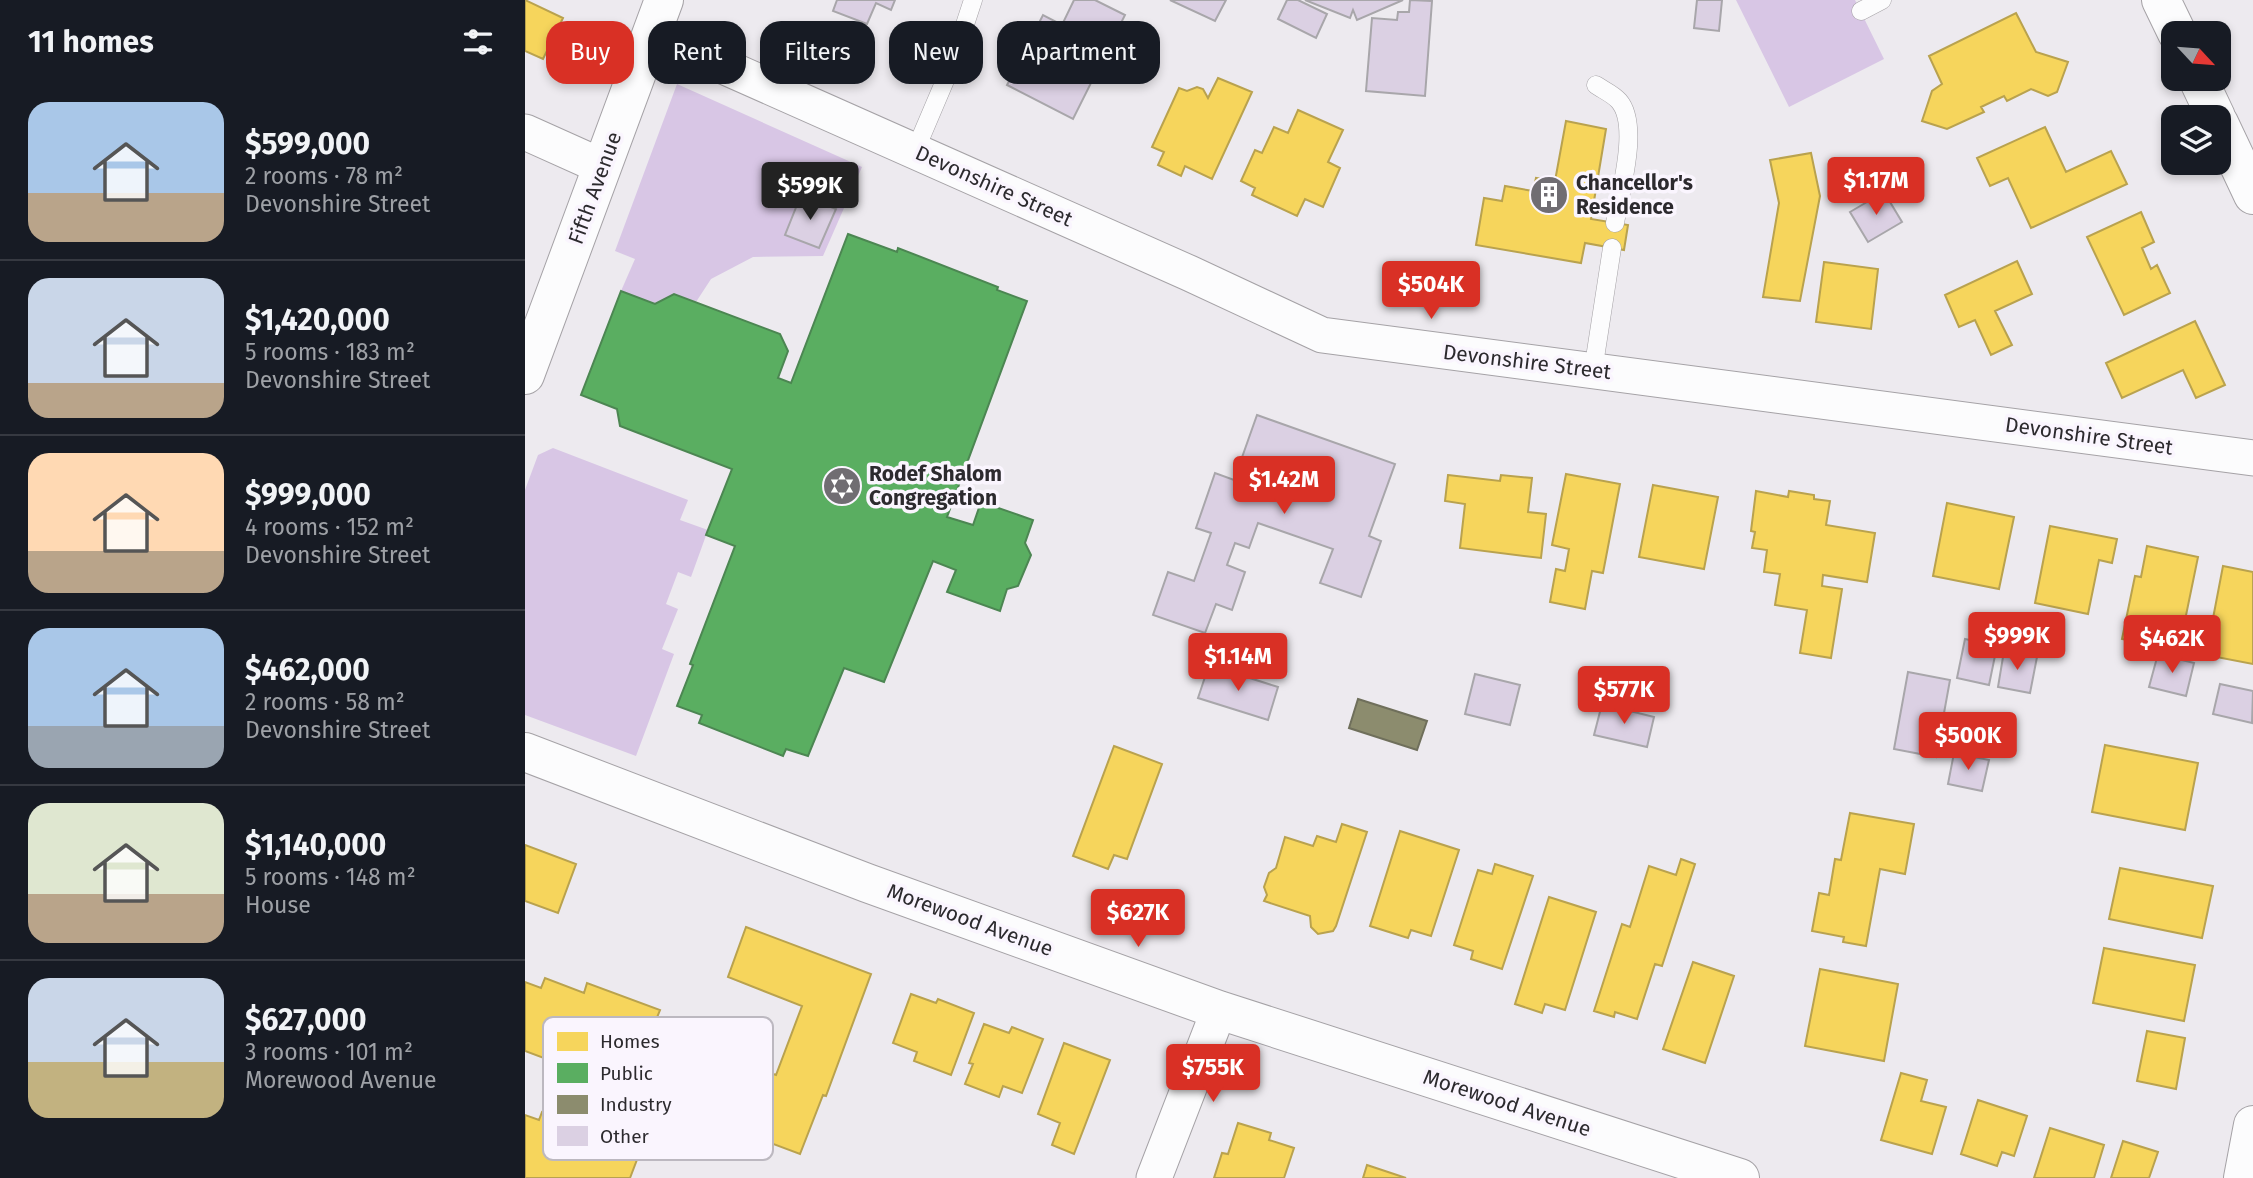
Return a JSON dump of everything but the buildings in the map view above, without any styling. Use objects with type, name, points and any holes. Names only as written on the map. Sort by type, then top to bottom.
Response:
[{"type":"main road","points":[[2161,0],[2171,21]]},
{"type":"main road","name":"Fifth Avenue","points":[[525,375],[658,17]]},
{"type":"main road","points":[[2231,148],[2253,195]]},
{"type":"main road","name":"Morewood Avenue","points":[[525,752],[854,878],[1219,1010],[1740,1178]]},
{"type":"main road","points":[[2242,1178],[2253,1125]]},
{"type":"street","name":"Devonshire Street","points":[[658,17],[915,151],[1322,335],[2253,458]]},
{"type":"street","points":[[525,132],[603,167]]},
{"type":"street","points":[[1154,1178],[1219,1010]]},
{"type":"lane","points":[[915,151],[952,64],[973,0]]},
{"type":"lane","points":[[1861,11],[1882,0]]},
{"type":"lane","points":[[1597,85],[1619,101],[1629,123],[1615,223]]},
{"type":"lane","points":[[1593,370],[1612,248]]},
{"type":"shaded area","points":[[1736,0],[1855,0],[1884,59],[1789,107]]},
{"type":"shaded area","points":[[677,84],[862,167],[823,256],[753,257],[711,279],[696,302],[674,294],[655,304],[621,291],[635,259],[615,251]]},
{"type":"shaded area","points":[[553,448],[688,500],[680,520],[708,530],[691,577],[678,572],[666,604],[678,609],[662,649],[674,654],[636,756],[525,715],[525,490],[538,455]]},
{"type":"place","name":"Chancellor's Residence","points":[[1549,195]]},
{"type":"place","name":"Rodef Shalom Congregation","points":[[842,486]]}]
